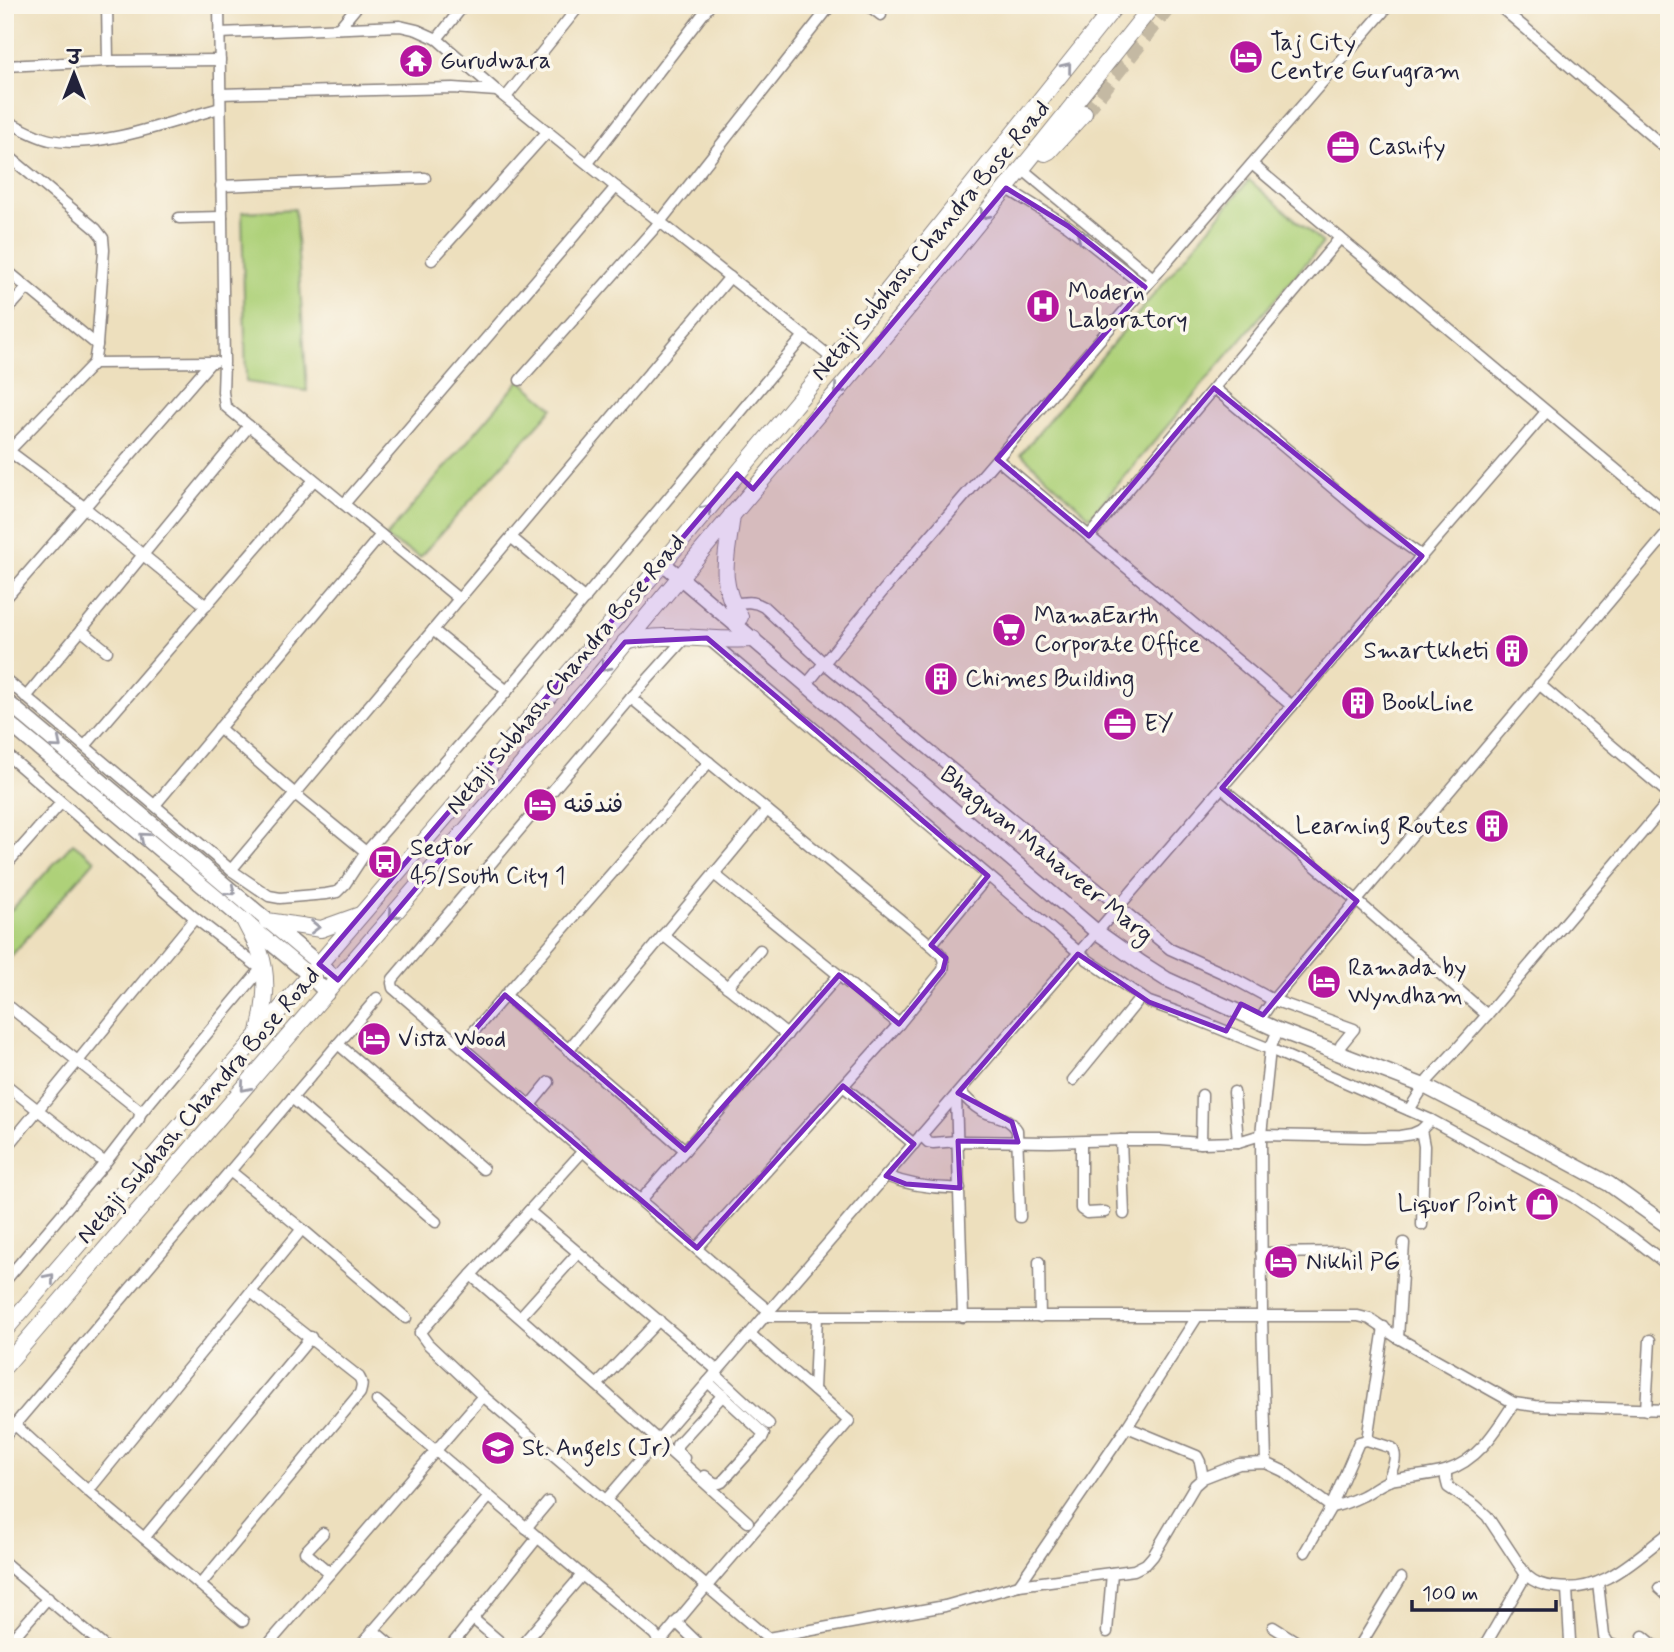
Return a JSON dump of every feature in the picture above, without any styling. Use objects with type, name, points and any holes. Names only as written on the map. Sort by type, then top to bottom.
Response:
[{"type":"main road","name":"Netaji Subhash Chandra Bose Road","points":[[5,1330],[666,559],[833,359],[1116,5]]},
{"type":"main road","name":"Netaji Subhash Chandra Bose Road","points":[[5,1366],[327,993],[911,304],[1153,5]]},
{"type":"main road","points":[[1024,166],[1049,151],[1084,113]]},
{"type":"main road","points":[[737,474],[752,489]]},
{"type":"main road","points":[[732,514],[725,571],[728,594],[736,610]]},
{"type":"main road","points":[[625,642],[653,637],[753,639]]},
{"type":"main road","points":[[267,921],[321,929],[360,915]]},
{"type":"main road","points":[[245,922],[260,951],[265,972],[263,1011],[258,1034]]},
{"type":"street","points":[[107,5],[108,61]]},
{"type":"street","points":[[219,5],[225,406],[459,599]]},
{"type":"street","points":[[340,28],[358,5]]},
{"type":"street","points":[[437,39],[464,5]]},
{"type":"street","points":[[502,94],[580,5]]},
{"type":"street","points":[[588,163],[710,5]]},
{"type":"street","points":[[520,380],[660,222],[831,5]]},
{"type":"street","points":[[868,5],[881,15]]},
{"type":"street","points":[[811,679],[892,580],[1389,5]]},
{"type":"street","points":[[1499,5],[1669,151]]},
{"type":"street","points":[[219,33],[400,26],[437,39],[616,187],[833,359]]},
{"type":"street","points":[[5,66],[108,61],[220,60]]},
{"type":"street","points":[[220,94],[453,88],[502,94]]},
{"type":"street","points":[[5,120],[47,139],[69,143],[94,141],[141,130],[220,107]]},
{"type":"street","points":[[432,260],[548,131]]},
{"type":"street","points":[[5,153],[96,229],[103,238],[104,250],[94,363],[7,451],[84,507],[206,606]]},
{"type":"street","points":[[1252,164],[1669,514]]},
{"type":"street","points":[[1024,166],[1153,278]]},
{"type":"street","points":[[221,186],[425,178]]},
{"type":"street","points":[[344,504],[616,187]]},
{"type":"street","points":[[1006,188],[1068,226],[1145,288]]},
{"type":"street","points":[[179,218],[222,217]]},
{"type":"street","points":[[1089,536],[1340,238]]},
{"type":"street","points":[[5,269],[97,345]]},
{"type":"street","points":[[231,870],[730,278]]},
{"type":"street","points":[[5,313],[27,288]]},
{"type":"street","points":[[5,679],[231,870],[269,896],[280,898],[337,892],[366,852],[585,599],[804,336]]},
{"type":"street","points":[[5,599],[211,362]]},
{"type":"street","points":[[94,363],[224,362]]},
{"type":"street","points":[[1214,388],[1371,520],[1422,556]]},
{"type":"street","points":[[606,1500],[1546,412]]},
{"type":"street","points":[[26,696],[249,426]]},
{"type":"street","points":[[997,459],[1292,706]]},
{"type":"street","points":[[85,746],[314,480]]},
{"type":"street","points":[[1263,1015],[1669,531]]},
{"type":"street","points":[[155,805],[381,535]]},
{"type":"street","points":[[512,538],[585,599]]},
{"type":"street","name":"Bhagwan Mahaveer Marg","points":[[666,559],[753,639],[1099,929],[1166,979],[1278,1030],[1426,1083],[1609,1184],[1669,1227]]},
{"type":"street","name":"Bhagwan Mahaveer Marg","points":[[682,573],[736,610],[811,679],[1099,929],[1170,972],[1281,1023],[1341,1045],[1426,1083],[1576,1156],[1613,1177],[1669,1217]]},
{"type":"street","points":[[736,610],[748,601],[764,607],[824,663],[1170,948],[1273,1000],[1354,1029],[1341,1045]]},
{"type":"street","points":[[81,630],[107,651]]},
{"type":"street","points":[[433,630],[506,691]]},
{"type":"street","points":[[685,637],[392,983],[393,988],[697,1248],[768,1314],[817,1317],[1358,1316],[1384,1327],[1398,1338],[1514,1403],[1669,1410]]},
{"type":"street","points":[[707,638],[1079,953],[1141,997],[1270,1049],[1431,1120],[1573,1197],[1669,1266]]},
{"type":"street","points":[[1539,684],[1669,794]]},
{"type":"street","points":[[631,698],[931,945],[943,956],[945,962],[943,970],[899,1024],[697,1248]]},
{"type":"street","points":[[5,700],[267,921],[314,970],[327,993]]},
{"type":"street","points":[[5,720],[245,922],[314,970],[338,980]]},
{"type":"street","points":[[219,728],[366,852]]},
{"type":"street","points":[[5,754],[195,918],[261,969],[141,1114],[106,1163],[5,1281]]},
{"type":"street","points":[[461,1046],[709,762]]},
{"type":"street","points":[[1222,788],[1487,1014]]},
{"type":"street","points":[[1409,1110],[1426,1083],[1669,801]]},
{"type":"street","points":[[5,866],[61,803]]},
{"type":"street","points":[[568,1050],[768,810]]},
{"type":"street","points":[[714,874],[899,1024]]},
{"type":"street","points":[[931,945],[988,876]]},
{"type":"street","points":[[5,1150],[195,918]]},
{"type":"street","points":[[663,935],[787,1035]]},
{"type":"street","points":[[727,987],[760,950]]},
{"type":"street","points":[[641,1200],[839,975]]},
{"type":"street","points":[[505,995],[685,1150]]},
{"type":"street","points":[[1073,1080],[1141,997]]},
{"type":"street","points":[[5,1436],[377,998]]},
{"type":"street","points":[[10,1008],[141,1114]]},
{"type":"street","points":[[1226,1031],[1237,1011]]},
{"type":"street","points":[[1266,1463],[1261,1135],[1270,1049],[1278,1030]]},
{"type":"street","points":[[338,1044],[483,1169]]},
{"type":"street","points":[[530,1105],[549,1082]]},
{"type":"street","points":[[5,1084],[106,1163]]},
{"type":"street","points":[[843,1086],[918,1140],[933,1143],[1121,1140],[1201,1143],[1238,1142],[1261,1135],[1365,1138],[1412,1134],[1421,1130],[1431,1120]]},
{"type":"street","points":[[1234,1091],[1238,1142]]},
{"type":"street","points":[[958,1094],[963,1317]]},
{"type":"street","points":[[958,1094],[981,1110],[1012,1122],[1017,1130],[1020,1217]]},
{"type":"street","points":[[1201,1143],[1202,1094]]},
{"type":"street","points":[[292,1098],[436,1222]]},
{"type":"street","points":[[1421,1130],[1424,1146],[1422,1225]]},
{"type":"street","points":[[1121,1140],[1124,1214]]},
{"type":"street","points":[[1081,1142],[1081,1209],[1087,1213],[1105,1212]]},
{"type":"street","points":[[583,1151],[420,1334],[483,1396],[778,1647]]},
{"type":"street","points":[[230,1171],[406,1318]]},
{"type":"street","points":[[886,1176],[906,1184],[940,1189],[960,1188]]},
{"type":"street","points":[[529,1211],[659,1320],[714,1376],[769,1424]]},
{"type":"street","points":[[88,1491],[302,1229]]},
{"type":"street","points":[[1398,1338],[1404,1244]]},
{"type":"street","points":[[1261,1253],[1345,1252]]},
{"type":"street","points":[[520,1317],[578,1253]]},
{"type":"street","points":[[1039,1262],[1040,1317]]},
{"type":"street","points":[[471,1275],[748,1522]]},
{"type":"street","points":[[200,1586],[360,1393],[362,1382],[311,1337],[251,1292]]},
{"type":"street","points":[[814,1390],[817,1317]]},
{"type":"street","points":[[1019,1586],[1127,1427],[1197,1317]]},
{"type":"street","points":[[597,1385],[659,1320]]},
{"type":"street","points":[[1367,1440],[1384,1327]]},
{"type":"street","points":[[377,1401],[654,1634],[659,1644],[849,1421],[750,1334]]},
{"type":"street","points":[[144,1538],[311,1337]]},
{"type":"street","points":[[1646,1410],[1650,1340]]},
{"type":"street","points":[[714,1376],[723,1395],[764,1434],[722,1482],[713,1483],[678,1453],[676,1448],[723,1395]]},
{"type":"street","points":[[266,1647],[483,1396]]},
{"type":"street","points":[[768,1638],[945,1605],[1019,1586],[1134,1570],[1146,1564],[1153,1556],[1195,1485],[1203,1478],[1239,1464],[1266,1463],[1283,1471],[1331,1507],[1342,1505],[1388,1481],[1446,1471],[1463,1462],[1495,1434],[1514,1403]]},
{"type":"street","points":[[15,1425],[88,1491],[243,1621]]},
{"type":"street","points":[[1127,1427],[1197,1456],[1203,1478]]},
{"type":"street","points":[[1305,1552],[1331,1507],[1359,1442],[1367,1440],[1392,1448],[1395,1452],[1388,1481]]},
{"type":"street","points":[[1446,1471],[1448,1487],[1487,1516],[1526,1575],[1533,1582],[1546,1586],[1567,1589],[1598,1583],[1611,1577],[1669,1533]]},
{"type":"street","points":[[359,1647],[489,1497]]},
{"type":"street","points":[[526,1528],[548,1502]]},
{"type":"street","points":[[323,1533],[305,1552],[330,1573]]},
{"type":"street","points":[[450,1647],[538,1538]]},
{"type":"street","points":[[5,1563],[105,1647]]},
{"type":"street","points":[[1107,1632],[1112,1573]]},
{"type":"street","points":[[520,1647],[582,1575]]},
{"type":"street","points":[[1484,1647],[1526,1575]]},
{"type":"street","points":[[1359,1647],[1401,1578]]},
{"type":"street","points":[[1598,1583],[1604,1636],[1609,1644],[1616,1646]]},
{"type":"street","points":[[1659,1588],[1669,1597]]},
{"type":"street","points":[[1567,1589],[1570,1642]]},
{"type":"street","points":[[5,1647],[48,1598]]},
{"type":"street","points":[[472,1618],[506,1647]]},
{"type":"street","points":[[676,1622],[702,1647]]},
{"type":"street","points":[[1273,1627],[1305,1647]]},
{"type":"street","points":[[373,1630],[393,1647]]},
{"type":"street","points":[[1643,1636],[1656,1647]]},
{"type":"highlighted area","points":[[1006,188],[1068,226],[1145,287],[997,459],[1089,536],[1214,388],[1422,556],[1222,788],[1357,901],[1263,1015],[1241,1004],[1226,1031],[1149,1002],[1078,954],[958,1093],[1012,1122],[1018,1142],[958,1141],[960,1188],[906,1184],[886,1176],[914,1144],[843,1086],[697,1248],[461,1046],[505,995],[685,1150],[839,975],[899,1024],[943,970],[946,958],[931,945],[988,876],[707,638],[625,642],[338,980],[319,964],[737,474],[753,489]]},
{"type":"green space","points":[[1249,180],[1323,243],[1090,517],[1021,454]]},
{"type":"green space","points":[[295,209],[307,391],[246,382],[242,212]]},
{"type":"green space","points":[[520,380],[553,408],[420,557],[385,538]]},
{"type":"green space","points":[[73,843],[95,860],[5,963],[5,917]]},
{"type":"tunnel","points":[[1084,113],[1170,5]]},
{"type":"place","name":"Taj City Centre Gurugram","points":[[1246,57]]},
{"type":"place","name":"Gurudwara","points":[[416,61]]},
{"type":"place","name":"Cashify","points":[[1343,147]]},
{"type":"place","name":"Modern Laboratory","points":[[1043,306]]},
{"type":"place","name":"MamaEarth Corporate Office","points":[[1009,630]]},
{"type":"place","name":"Smartkheti","points":[[1512,651]]},
{"type":"place","name":"Chimes Building","points":[[941,679]]},
{"type":"place","name":"BookLine","points":[[1358,703]]},
{"type":"place","name":"EY","points":[[1120,724]]},
{"type":"place","name":"فندقنه","points":[[540,805]]},
{"type":"place","name":"Learning Routes","points":[[1492,826]]},
{"type":"place","name":"Sector 45/South City 1","points":[[385,862]]},
{"type":"place","name":"Ramada by Wyndham","points":[[1324,982]]},
{"type":"place","name":"Vista Wood","points":[[374,1039]]},
{"type":"place","name":"Liquor Point","points":[[1542,1204]]},
{"type":"place","name":"Nikhil PG","points":[[1281,1262]]},
{"type":"place","name":"St. Angels (Jr)","points":[[498,1448]]}]
